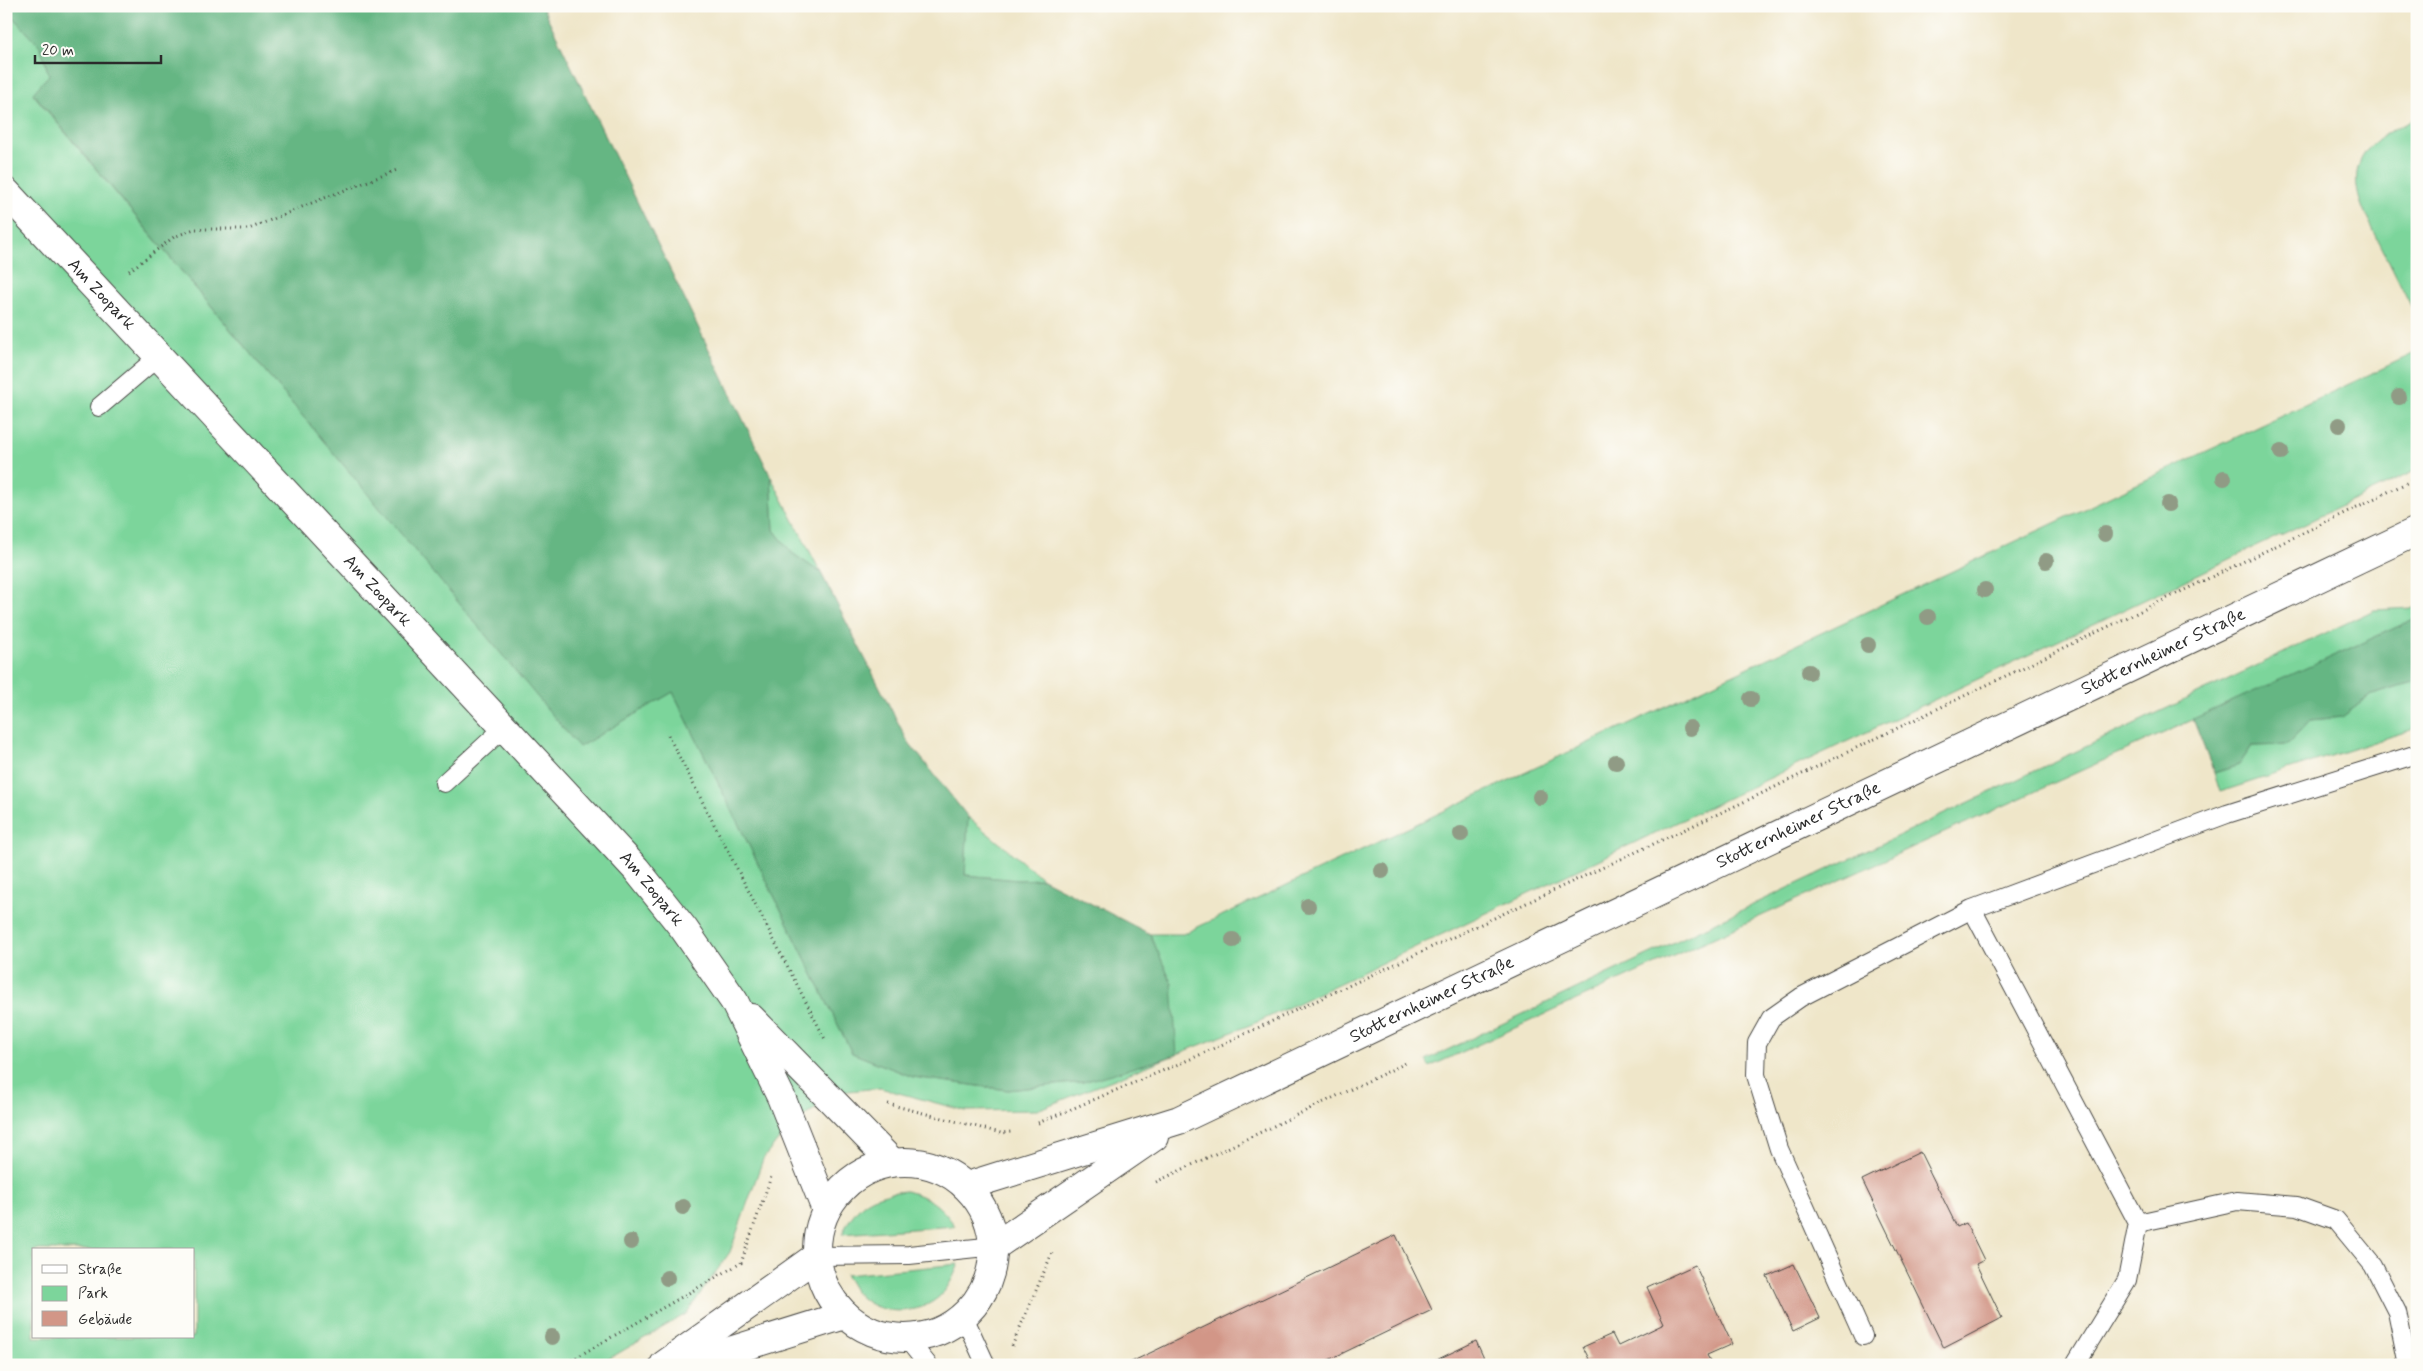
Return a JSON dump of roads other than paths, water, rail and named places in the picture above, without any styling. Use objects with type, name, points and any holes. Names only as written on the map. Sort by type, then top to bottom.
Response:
[{"type":"main road","name":"Am Zoopark","points":[[6,192],[636,869],[684,929],[734,1001],[780,1097],[826,1210]]},
{"type":"main road","name":"Stotternheimer Straße","points":[[1179,1120],[2417,531]]},
{"type":"main road","name":"Am Zoopark","points":[[734,1001],[892,1162]]},
{"type":"main road","points":[[967,1186],[1179,1120]]},
{"type":"main road","points":[[994,1246],[1179,1120]]},
{"type":"main road","points":[[892,1162],[919,1162],[936,1167],[945,1170],[967,1186],[981,1203],[988,1216],[994,1246],[992,1272],[981,1296],[964,1317],[948,1328],[927,1336],[907,1339],[884,1336],[863,1328],[845,1315],[830,1298],[821,1278],[816,1256],[818,1232],[826,1210],[842,1187],[865,1170],[892,1162]]},
{"type":"main road","points":[[664,1365],[816,1256]]},
{"type":"main road","points":[[685,1365],[845,1315]]},
{"type":"lane","points":[[99,407],[159,356]]},
{"type":"lane","points":[[444,783],[505,727]]},
{"type":"lane","points":[[1863,1336],[1779,1149],[1756,1075],[1757,1043],[1771,1018],[1801,997],[1972,909],[2227,814],[2417,754]]},
{"type":"lane","points":[[1972,909],[2138,1223],[2127,1280],[2074,1365]]},
{"type":"lane","points":[[2138,1223],[2237,1201],[2297,1206],[2336,1220],[2373,1265],[2397,1312],[2408,1365]]},
{"type":"lane","points":[[816,1256],[909,1254],[994,1246]]},
{"type":"lane","points":[[964,1317],[986,1365]]},
{"type":"lane","points":[[907,1339],[928,1365]]}]
